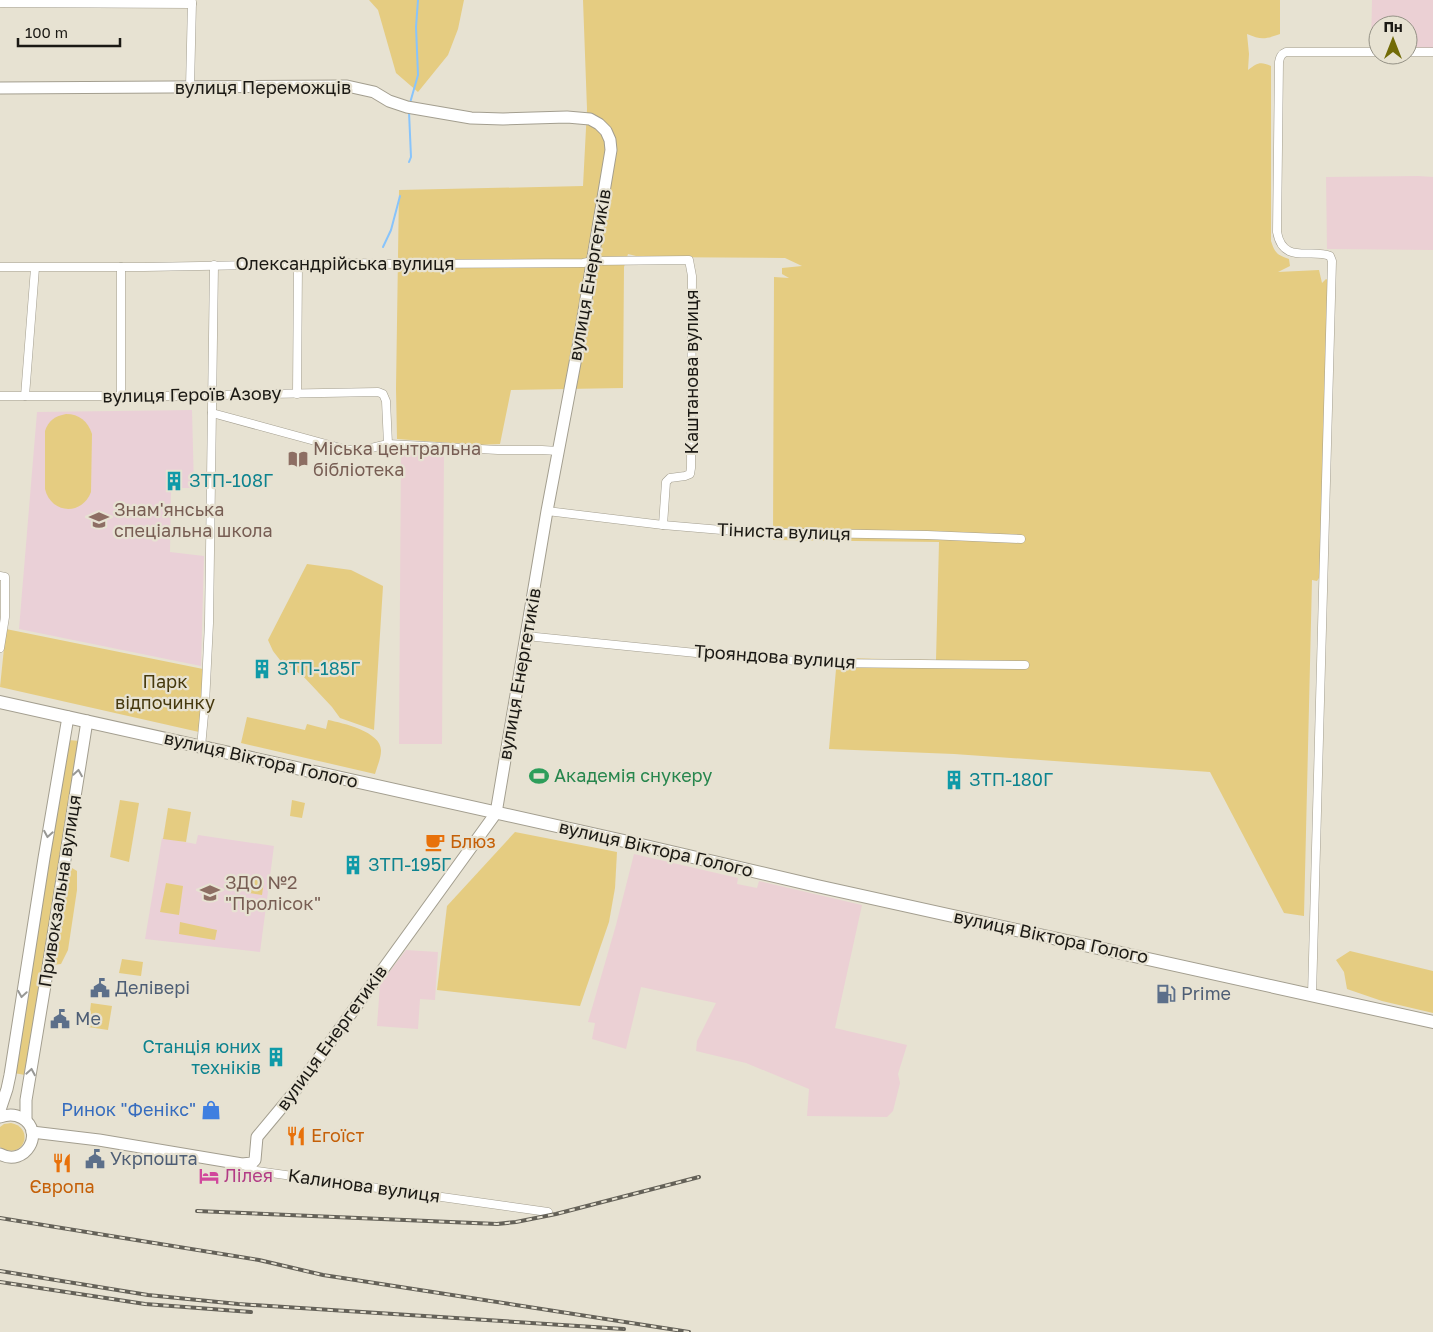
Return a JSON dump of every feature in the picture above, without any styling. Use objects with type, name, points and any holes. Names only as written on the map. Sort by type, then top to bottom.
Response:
[{"type":"main road","name":"вулиця Віктора Голого","points":[[0,702],[1433,1022]]},
{"type":"street","points":[[0,3],[192,2],[190,87]]},
{"type":"street","points":[[1312,994],[1332,261],[1328,254],[1291,252],[1278,242],[1279,62],[1282,53],[1286,52],[1368,52]]},
{"type":"street","points":[[1418,52],[1433,52]]},
{"type":"street","name":"вулиця Переможців","points":[[0,88],[347,86],[374,92],[389,101],[407,107],[462,116],[503,119],[580,118]]},
{"type":"street","name":"вулиця Енергетиків","points":[[242,1164],[252,1164],[255,1160],[257,1137],[292,1094],[496,813],[611,150],[610,140],[606,131],[599,124],[580,118]]},
{"type":"street","name":"Олександрійська вулиця","points":[[0,267],[583,263],[593,261],[689,260]]},
{"type":"street","name":"Каштанова вулиця","points":[[663,525],[666,482],[670,478],[690,474],[691,468],[692,276],[689,260]]},
{"type":"street","points":[[297,394],[298,264]]},
{"type":"street","points":[[201,747],[209,623],[214,265]]},
{"type":"street","points":[[121,396],[122,267]]},
{"type":"street","points":[[25,396],[35,268]]},
{"type":"street","name":"вулиця Героїв Азову","points":[[0,396],[212,396],[378,392],[383,394],[386,401],[388,444]]},
{"type":"street","points":[[212,413],[348,450],[367,449],[388,444],[558,452]]},
{"type":"street","name":"Тіниста вулиця","points":[[547,511],[663,525],[745,532],[1021,539]]},
{"type":"street","points":[[0,648],[5,617],[3,576]]},
{"type":"street","name":"Трояндова вулиця","points":[[526,636],[716,655],[825,662],[1025,665]]},
{"type":"street","name":"Привокзальна вулиця","points":[[0,1110],[10,1075],[68,717]]},
{"type":"street","name":"Привокзальна вулиця","points":[[26,1120],[26,1100],[87,721]]},
{"type":"street","points":[[0,1117],[18,1115],[26,1120],[32,1132],[30,1147],[25,1152],[11,1158],[0,1154]]},
{"type":"street","name":"Калинова вулиця","points":[[32,1132],[99,1140],[242,1164],[257,1170],[548,1212]]},
{"type":"shaded area","points":[[1372,0],[1433,0],[1433,48],[1418,47],[1418,15],[1372,15]]},
{"type":"shaded area","points":[[1326,177],[1433,177],[1433,250],[1327,249]]},
{"type":"shaded area","name":"Знам'янська спеціальна школа","points":[[192,410],[194,488],[171,488],[170,552],[204,556],[201,666],[19,629],[37,412]]},
{"type":"shaded area","points":[[401,449],[444,450],[442,744],[399,744]]},
{"type":"shaded area","name":"ЗДО №2 \"Пролісок\"","points":[[198,835],[274,846],[260,952],[145,939],[162,838],[196,844]]},
{"type":"shaded area","points":[[634,854],[738,878],[737,884],[757,888],[759,881],[862,905],[835,1028],[907,1045],[898,1074],[900,1083],[893,1111],[887,1117],[807,1116],[809,1089],[746,1063],[696,1051],[697,1041],[716,1003],[641,987],[626,1049],[592,1039],[595,1023],[588,1022]]},
{"type":"shaded area","points":[[406,950],[438,952],[435,1000],[420,999],[418,1029],[377,1026],[380,984]]},
{"type":"green space","points":[[369,0],[464,0],[458,29],[448,55],[418,92],[396,73],[378,10]]},
{"type":"green space","points":[[583,0],[1280,0],[1280,34],[1264,38],[1247,34],[1248,70],[1259,64],[1271,66],[1271,241],[1277,253],[1289,259],[1290,266],[1278,272],[1319,270],[1322,283],[1326,279],[1330,281],[1321,575],[1317,581],[1312,580],[1304,916],[1284,913],[1210,772],[954,754],[829,749],[837,658],[936,660],[939,542],[773,540],[774,277],[789,278],[782,274],[782,268],[802,266],[785,258],[640,257],[628,254],[624,267],[623,388],[511,390],[500,444],[477,445],[397,439],[399,190],[583,186],[587,109]]},
{"type":"green space","points":[[66,414],[75,415],[82,419],[88,425],[92,434],[91,492],[87,500],[81,505],[67,509],[53,503],[45,489],[45,431],[52,420]]},
{"type":"green space","points":[[307,564],[351,570],[383,586],[374,730],[340,718],[303,676],[280,660],[268,640]]},
{"type":"green space","name":"Парк відпочинку","points":[[6,629],[203,669],[199,732],[0,687]]},
{"type":"green space","points":[[247,717],[305,730],[307,724],[326,729],[328,720],[361,730],[369,734],[380,744],[380,760],[375,774],[241,743]]},
{"type":"green space","points":[[68,740],[80,741],[25,1075],[14,1073]]},
{"type":"green space","points":[[120,800],[139,803],[129,862],[110,857]]},
{"type":"green space","points":[[292,800],[305,803],[302,818],[290,816]]},
{"type":"green space","points":[[168,808],[191,812],[186,842],[163,839]]},
{"type":"green space","points":[[515,832],[617,852],[615,888],[609,922],[580,1006],[437,990],[447,906]]},
{"type":"green space","points":[[67,865],[77,871],[77,890],[68,950],[61,964],[53,965]]},
{"type":"green space","points":[[251,879],[264,881],[262,895],[249,893]]},
{"type":"green space","points":[[166,883],[183,886],[179,915],[160,912]]},
{"type":"green space","points":[[180,922],[217,930],[215,940],[179,934]]},
{"type":"green space","points":[[1350,951],[1433,971],[1433,1013],[1382,1001],[1347,989],[1344,972],[1336,960]]},
{"type":"green space","points":[[122,959],[143,962],[141,976],[119,973]]},
{"type":"green space","points":[[91,1003],[112,1006],[108,1030],[88,1027]]},
{"type":"green space","points":[[11,1123],[19,1126],[25,1137],[24,1142],[15,1150],[0,1147],[0,1127]]},
{"type":"waterway","points":[[410,103],[418,75],[416,27],[418,0]]},
{"type":"waterway","points":[[409,112],[411,157],[409,162]]},
{"type":"waterway","points":[[383,247],[391,230],[400,196]]},
{"type":"railway","points":[[197,1211],[497,1224],[556,1214],[699,1177]]},
{"type":"railway","points":[[0,1218],[259,1260],[323,1275],[689,1332]]},
{"type":"railway","points":[[0,1271],[148,1295],[238,1304],[624,1329]]},
{"type":"railway","points":[[0,1282],[145,1304],[251,1312]]},
{"type":"place","name":"Міська центральна бібліотека","points":[[298,459]]},
{"type":"place","name":"ЗТП-108Г","points":[[174,481]]},
{"type":"place","name":"Знам'янська спеціальна школа","points":[[99,520]]},
{"type":"place","name":"ЗТП-185Г","points":[[262,669]]},
{"type":"place","name":"Академія снукеру","points":[[539,776]]},
{"type":"place","name":"ЗТП-180Г","points":[[954,780]]},
{"type":"place","name":"Блюз","points":[[435,842]]},
{"type":"place","name":"ЗТП-195Г","points":[[353,865]]},
{"type":"place","name":"ЗДО №2 \"Пролісок\"","points":[[210,893]]},
{"type":"place","name":"Делівері","points":[[100,988]]},
{"type":"place","name":"Prime","points":[[1166,994]]},
{"type":"place","name":"Me","points":[[60,1019]]},
{"type":"place","name":"Станція юних техніків","points":[[276,1057]]},
{"type":"place","name":"Ринок \"Фенікс\"","points":[[211,1110]]},
{"type":"place","name":"Егоїст","points":[[296,1136]]},
{"type":"place","name":"Укрпошта","points":[[95,1159]]},
{"type":"place","name":"Європа","points":[[62,1163]]},
{"type":"place","name":"Лілея","points":[[209,1176]]}]
